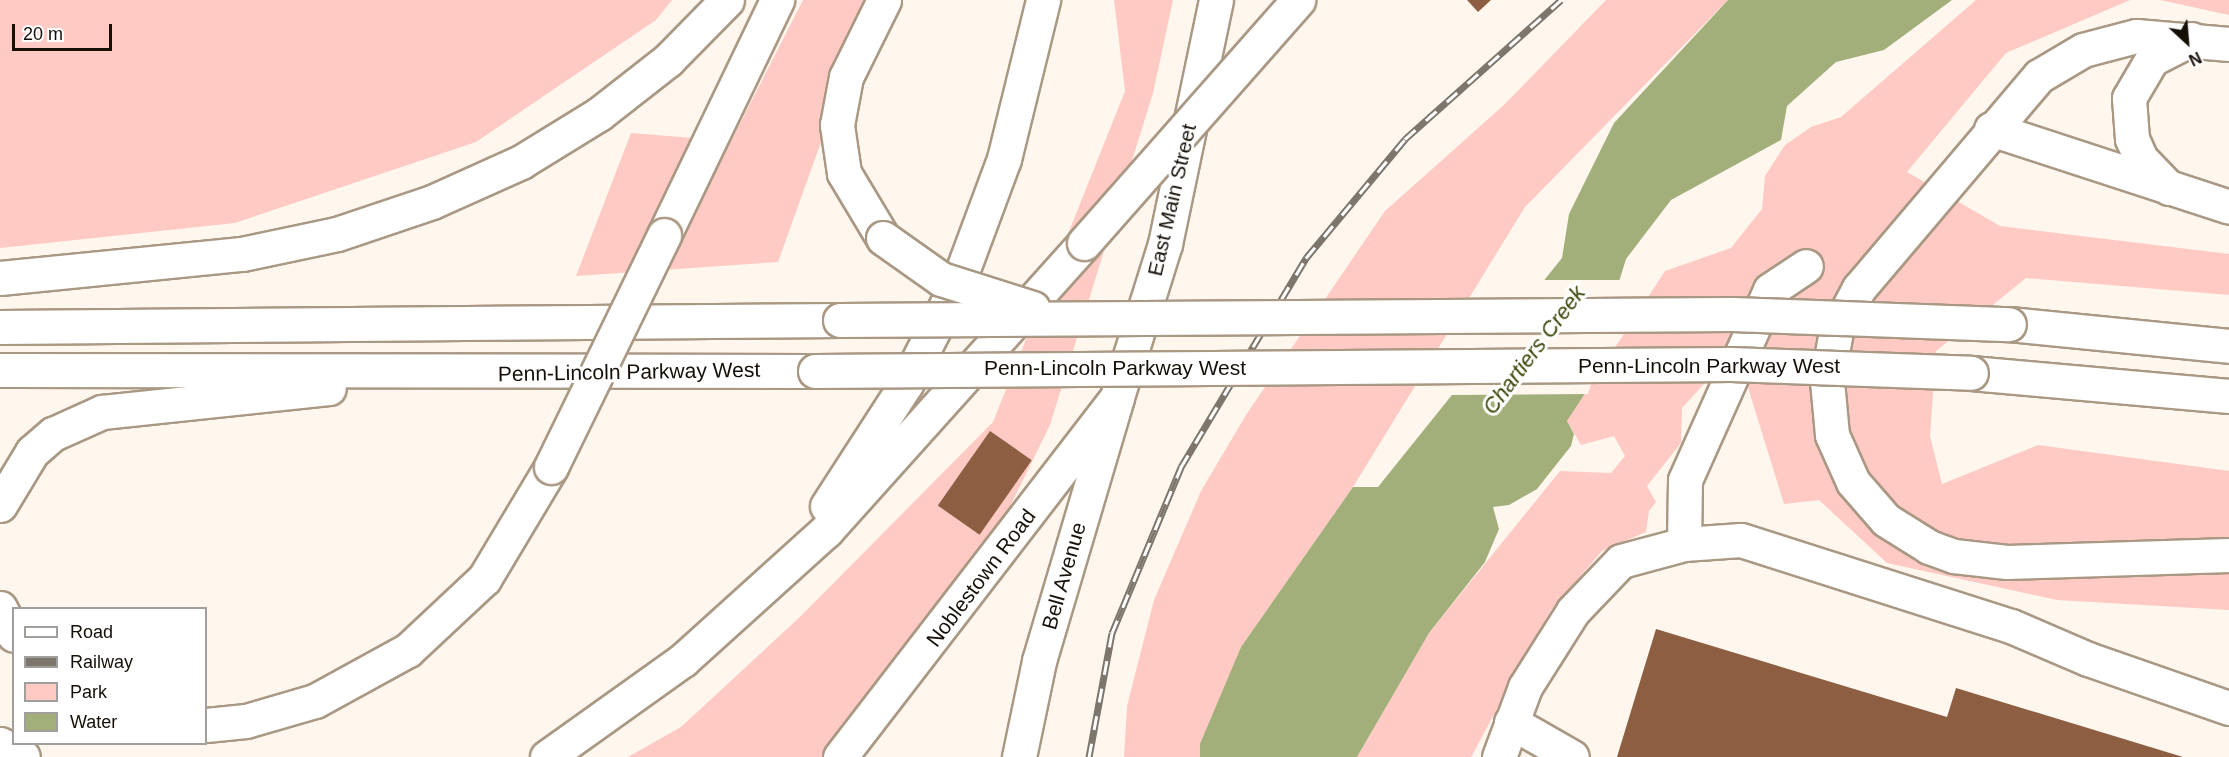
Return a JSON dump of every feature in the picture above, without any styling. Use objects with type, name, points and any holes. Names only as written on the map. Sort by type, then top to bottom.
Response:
[{"type":"main road","points":[[0,278],[242,254],[337,234],[432,202],[521,162],[599,114],[668,60],[727,0]]},
{"type":"main road","points":[[207,725],[246,721],[315,701],[408,650],[484,579],[551,467],[777,0]]},
{"type":"main road","points":[[884,0],[846,77],[837,125],[844,173],[883,238],[941,279],[1066,318]]},
{"type":"main road","points":[[724,621],[834,496],[933,333],[982,226],[1004,159],[1043,0]]},
{"type":"main road","name":"East Main Street","points":[[1117,396],[1164,244],[1216,0]]},
{"type":"main road","points":[[547,757],[639,695],[856,500],[1298,0]]},
{"type":"main road","points":[[2229,44],[2196,37],[2136,36],[2083,50],[2039,76],[1991,129],[1845,309],[1829,355],[1832,435],[1867,502],[1929,547],[1980,561],[2229,555]]},
{"type":"main road","points":[[2172,190],[2148,167],[2132,139],[2128,98],[2152,59],[2196,37]]},
{"type":"main road","points":[[1991,129],[2229,207]]},
{"type":"main road","points":[[1684,544],[1685,480],[1770,290],[1806,266]]},
{"type":"main road","points":[[0,327],[1732,314],[2010,324],[2229,346]]},
{"type":"main road","name":"Penn-Lincoln Parkway West","points":[[0,370],[492,374],[1731,364],[1971,373],[2229,396]]},
{"type":"main road","points":[[1,501],[15,474],[53,434],[102,412],[492,374]]},
{"type":"main road","name":"Noblestown Road","points":[[840,757],[971,594],[1117,396]]},
{"type":"main road","name":"Bell Avenue","points":[[1019,757],[1039,661],[1117,396]]},
{"type":"main road","points":[[1499,757],[1525,687],[1573,611],[1621,561],[1684,544],[1741,540],[1845,569],[2229,708]]},
{"type":"main road","points":[[0,608],[12,631]]},
{"type":"main road","points":[[1511,722],[1572,757]]},
{"type":"main road","points":[[0,744],[23,757]]},
{"type":"green space","points":[[0,0],[672,0],[656,20],[476,142],[235,223],[0,248]]},
{"type":"green space","points":[[803,0],[872,0],[778,262],[576,276],[631,133],[731,141]]},
{"type":"green space","points":[[1114,0],[1173,0],[1153,93],[1050,425],[935,659],[840,757],[628,757],[681,727],[802,615],[993,422],[1125,91]]},
{"type":"green space","points":[[1606,0],[1728,0],[1525,207],[1353,487],[1241,647],[1201,744],[1200,757],[1124,757],[1127,706],[1154,600],[1201,491],[1246,415],[1385,211],[1505,104]]},
{"type":"green space","points":[[1976,0],[2130,0],[2006,53],[1907,172],[2000,226],[2229,254],[2229,295],[2026,278],[1936,351],[1930,436],[1942,484],[2038,445],[2229,471],[2229,610],[2057,600],[1887,563],[1819,500],[1784,504],[1736,349],[1682,408],[1681,443],[1647,486],[1656,502],[1649,511],[1646,532],[1602,551],[1551,610],[1471,757],[1357,757],[1429,633],[1560,471],[1611,473],[1625,456],[1614,436],[1581,445],[1567,421],[1665,271],[1731,248],[1762,209],[1765,176],[1785,145],[1811,127],[1841,117]]},
{"type":"green space","points":[[2160,0],[2229,0],[2229,15]]},
{"type":"water","name":"Chartiers Creek","points":[[1728,0],[1952,0],[1884,50],[1836,62],[1787,106],[1781,140],[1671,200],[1626,259],[1584,395],[1567,421],[1574,434],[1571,446],[1537,489],[1509,505],[1493,507],[1499,529],[1485,562],[1429,633],[1357,757],[1200,757],[1200,744],[1241,647],[1353,487],[1378,487],[1562,258],[1569,214],[1614,123]]},
{"type":"pier","points":[[1540,280],[1623,280],[1588,394],[1448,395]]},
{"type":"building","points":[[1467,0],[1491,0],[1478,12]]},
{"type":"building","points":[[990,431],[1032,460],[980,535],[938,506]]},
{"type":"building","points":[[1656,629],[1947,717],[1956,688],[2183,757],[1617,757]]},
{"type":"railway","points":[[1089,757],[1112,633],[1181,467],[1306,258],[1405,139],[1561,0]]}]
